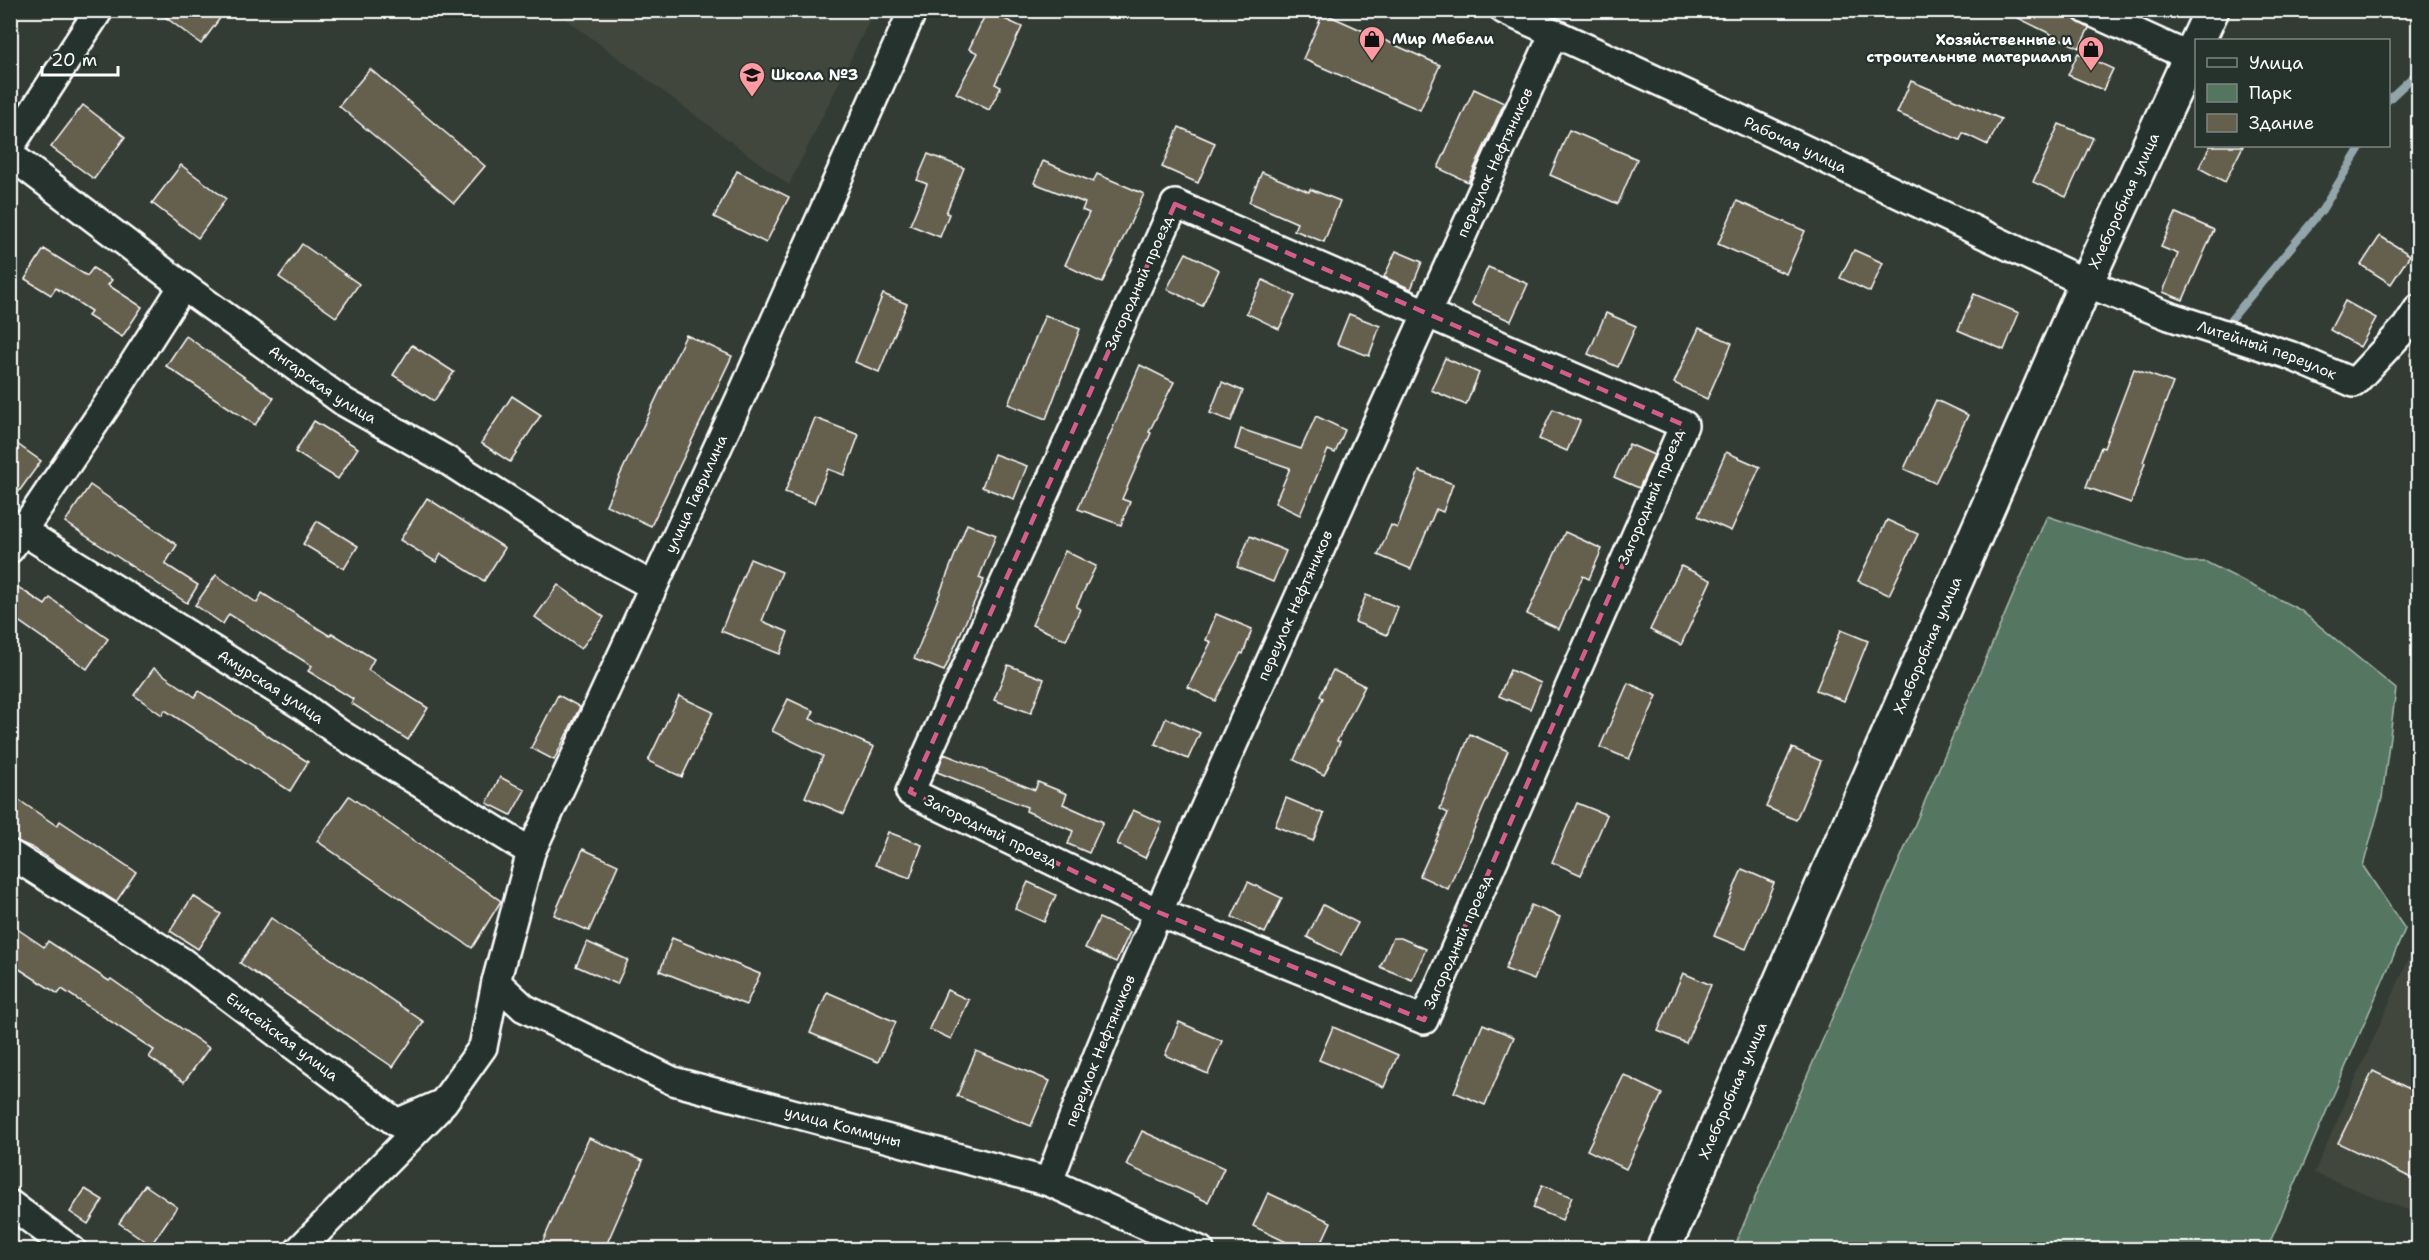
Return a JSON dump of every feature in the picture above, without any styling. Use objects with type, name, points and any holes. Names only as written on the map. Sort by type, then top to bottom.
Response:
[{"type":"main road","name":"Хлеборобная улица","points":[[2199,39],[2212,10]]},
{"type":"main road","name":"Хлеборобная улица","points":[[1663,1250],[2086,283],[2195,47]]},
{"type":"street","points":[[10,147],[99,10]]},
{"type":"street","name":"улица Гаврилина","points":[[496,982],[531,852],[744,390],[913,10]]},
{"type":"street","name":"Рабочая улица","points":[[1504,10],[2086,283]]},
{"type":"street","points":[[2087,10],[2195,47]]},
{"type":"street","name":"переулок Нефтяников","points":[[1049,1182],[1073,1116],[1158,912],[1424,314],[1554,33]]},
{"type":"street","name":"Ангарская улица","points":[[10,155],[183,286],[344,402],[445,459],[586,550],[653,586]]},
{"type":"street","name":"Загородный проезд","points":[[1175,204],[1684,425],[1424,1020],[1158,912],[910,792],[1175,204]]},
{"type":"street","name":"Литейный переулок","points":[[2086,283],[2169,316],[2289,355],[2354,383],[2406,327],[2418,309]]},
{"type":"street","points":[[15,535],[183,286]]},
{"type":"street","name":"Амурская улица","points":[[15,535],[303,707],[339,734],[531,852]]},
{"type":"street","name":"Енисейская улица","points":[[10,854],[181,962],[396,1123],[443,1103]]},
{"type":"street","points":[[299,1250],[410,1140],[443,1103],[483,1047],[496,982]]},
{"type":"street","name":"улица Коммуны","points":[[496,982],[524,1008],[673,1081],[1049,1182],[1200,1250]]},
{"type":"street","points":[[10,1204],[72,1250]]},
{"type":"highlighted area","points":[[1175,204],[1684,425],[1424,1020],[1158,912],[910,792]]},
{"type":"shaded area","name":"Школа №3","points":[[555,11],[874,11],[789,185]]},
{"type":"shaded area","points":[[2418,938],[2418,1214],[2314,1173]]},
{"type":"green space","points":[[2047,516],[2186,562],[2206,562],[2300,610],[2396,689],[2382,798],[2363,866],[2405,929],[2267,1249],[1733,1249]]},
{"type":"building","points":[[156,10],[226,10],[201,44]]},
{"type":"building","points":[[2002,10],[2071,10],[2075,20],[2089,28],[2079,48]]},
{"type":"building","points":[[987,11],[1022,27],[995,84],[1001,87],[989,110],[956,93],[978,53],[969,49]]},
{"type":"building","name":"Мир Мебели","points":[[1323,13],[1440,65],[1420,110],[1303,59]]},
{"type":"building","points":[[2078,53],[2113,69],[2103,90],[2068,75]]},
{"type":"building","points":[[370,69],[485,166],[454,203],[339,106]]},
{"type":"building","points":[[1911,81],[2001,119],[1988,145],[1963,133],[1960,140],[1897,113]]},
{"type":"building","points":[[1474,89],[1504,103],[1468,182],[1438,168]]},
{"type":"building","points":[[83,105],[125,137],[94,179],[51,147]]},
{"type":"building","points":[[2059,124],[2093,138],[2066,197],[2033,182]]},
{"type":"building","points":[[1179,127],[1215,143],[1198,183],[1162,167]]},
{"type":"building","points":[[1569,130],[1637,159],[1618,204],[1550,175]]},
{"type":"building","points":[[2210,147],[2242,147],[2225,182],[2199,168]]},
{"type":"building","points":[[928,154],[964,168],[946,213],[949,214],[940,237],[910,225],[927,184],[917,180]]},
{"type":"building","points":[[1043,161],[1093,182],[1097,174],[1144,194],[1102,283],[1065,265],[1089,213],[1082,210],[1085,203],[1034,183]]},
{"type":"building","points":[[181,165],[226,199],[198,238],[152,203]]},
{"type":"building","points":[[737,171],[789,197],[766,243],[714,217]]},
{"type":"building","points":[[1262,172],[1309,192],[1310,189],[1340,201],[1324,242],[1294,230],[1297,223],[1249,202]]},
{"type":"building","points":[[1737,201],[1805,231],[1786,274],[1718,244]]},
{"type":"building","points":[[2176,213],[2214,230],[2183,300],[2163,292],[2178,254],[2161,247]]},
{"type":"building","points":[[2380,236],[2410,255],[2391,284],[2361,265]]},
{"type":"building","points":[[302,244],[359,284],[336,317],[279,277]]},
{"type":"building","points":[[44,249],[87,276],[93,268],[112,280],[108,285],[142,307],[122,337],[88,316],[91,311],[56,288],[51,295],[25,279]]},
{"type":"building","points":[[1854,250],[1883,263],[1870,292],[1840,278]]},
{"type":"building","points":[[1396,251],[1422,262],[1411,289],[1384,277]]},
{"type":"building","points":[[1186,253],[1219,270],[1202,306],[1167,289]]},
{"type":"building","points":[[1488,267],[1528,284],[1511,321],[1472,304]]},
{"type":"building","points":[[1263,280],[1295,296],[1279,329],[1246,313]]},
{"type":"building","points":[[883,294],[907,304],[879,372],[855,362]]},
{"type":"building","points":[[1974,294],[2019,313],[2004,350],[1958,330]]},
{"type":"building","points":[[2345,301],[2376,318],[2360,347],[2330,330]]},
{"type":"building","points":[[1606,313],[1636,326],[1618,367],[1588,354]]},
{"type":"building","points":[[1349,314],[1380,326],[1369,356],[1337,344]]},
{"type":"building","points":[[1045,315],[1080,329],[1046,419],[1008,404]]},
{"type":"building","points":[[1699,328],[1732,343],[1707,399],[1674,383]]},
{"type":"building","points":[[686,335],[732,356],[651,526],[606,505]]},
{"type":"building","points":[[186,336],[274,398],[255,425],[166,366]]},
{"type":"building","points":[[412,345],[454,372],[434,401],[393,375]]},
{"type":"building","points":[[1445,358],[1479,373],[1466,405],[1431,390]]},
{"type":"building","points":[[1140,365],[1174,382],[1149,432],[1151,433],[1122,499],[1130,502],[1121,525],[1078,509]]},
{"type":"building","points":[[2134,369],[2173,383],[2143,462],[2145,463],[2131,503],[2086,487],[2101,447],[2104,448]]},
{"type":"building","points":[[1222,382],[1243,391],[1231,421],[1210,413]]},
{"type":"building","points":[[512,396],[541,415],[510,462],[481,443]]},
{"type":"building","points":[[1936,400],[1968,415],[1935,483],[1904,469]]},
{"type":"building","points":[[1553,409],[1580,421],[1567,451],[1539,439]]},
{"type":"building","points":[[1316,416],[1345,430],[1335,453],[1328,450],[1300,515],[1275,503],[1290,468],[1235,449],[1241,429],[1301,449]]},
{"type":"building","points":[[815,418],[859,435],[844,475],[828,469],[814,503],[785,492]]},
{"type":"building","points":[[314,421],[358,448],[338,479],[295,452]]},
{"type":"building","points":[[10,439],[41,461],[10,504]]},
{"type":"building","points":[[1629,444],[1654,455],[1639,488],[1614,477]]},
{"type":"building","points":[[1726,452],[1760,467],[1731,531],[1698,516]]},
{"type":"building","points":[[994,454],[1027,466],[1014,499],[982,487]]},
{"type":"building","points":[[1419,471],[1453,484],[1443,512],[1436,509],[1411,569],[1378,555],[1391,525],[1397,528]]},
{"type":"building","points":[[90,485],[177,545],[165,564],[198,585],[187,603],[65,522]]},
{"type":"building","points":[[427,498],[505,548],[484,581],[441,554],[436,562],[400,540]]},
{"type":"building","points":[[1887,520],[1918,534],[1889,595],[1858,581]]},
{"type":"building","points":[[317,521],[358,546],[344,569],[303,544]]},
{"type":"building","points":[[967,524],[996,535],[979,578],[984,580],[944,671],[914,659]]},
{"type":"building","points":[[1565,532],[1602,549],[1589,579],[1583,576],[1559,629],[1527,614]]},
{"type":"building","points":[[1250,536],[1286,551],[1273,582],[1237,567]]},
{"type":"building","points":[[1065,551],[1096,566],[1076,607],[1080,609],[1066,640],[1032,625]]},
{"type":"building","points":[[750,559],[782,572],[762,621],[788,632],[780,654],[721,631]]},
{"type":"building","points":[[1681,566],[1711,580],[1681,645],[1650,630]]},
{"type":"building","points":[[216,575],[257,603],[262,593],[330,636],[332,633],[374,659],[368,670],[428,708],[408,740],[351,703],[353,699],[308,671],[312,666],[229,614],[223,624],[195,605]]},
{"type":"building","points":[[10,582],[45,605],[50,598],[108,639],[87,669],[10,615]]},
{"type":"building","points":[[558,585],[604,617],[581,649],[535,617]]},
{"type":"building","points":[[1366,595],[1398,607],[1387,635],[1355,622]]},
{"type":"building","points":[[1216,614],[1252,629],[1243,654],[1241,653],[1215,701],[1188,687],[1211,642],[1206,640]]},
{"type":"building","points":[[1841,630],[1868,641],[1844,701],[1816,690]]},
{"type":"building","points":[[1008,665],[1044,679],[1031,713],[994,700]]},
{"type":"building","points":[[154,668],[195,697],[199,691],[308,762],[290,791],[165,710],[162,715],[134,695]]},
{"type":"building","points":[[1333,670],[1365,686],[1337,741],[1340,742],[1324,775],[1294,760],[1323,698],[1320,696]]},
{"type":"building","points":[[1510,670],[1541,683],[1530,709],[1499,696]]},
{"type":"building","points":[[1628,683],[1657,696],[1629,759],[1600,747]]},
{"type":"building","points":[[558,695],[580,707],[554,760],[531,748]]},
{"type":"building","points":[[679,696],[713,712],[682,777],[648,761]]},
{"type":"building","points":[[788,699],[814,711],[810,719],[874,747],[844,814],[805,797],[823,756],[772,731]]},
{"type":"building","points":[[1166,718],[1200,733],[1188,759],[1155,744]]},
{"type":"building","points":[[1470,734],[1508,751],[1448,889],[1420,876],[1448,813],[1440,809]]},
{"type":"building","points":[[1792,748],[1821,761],[1796,820],[1766,807]]},
{"type":"building","points":[[944,754],[1035,790],[1038,782],[1067,794],[1063,804],[1103,822],[1089,853],[1068,844],[1073,831],[1026,811],[1027,807],[937,772]]},
{"type":"building","points":[[500,777],[525,790],[511,815],[487,803]]},
{"type":"building","points":[[10,794],[57,826],[60,821],[136,872],[116,902],[33,848],[10,838]]},
{"type":"building","points":[[349,796],[501,901],[472,948],[317,841]]},
{"type":"building","points":[[1286,798],[1324,814],[1313,841],[1275,826]]},
{"type":"building","points":[[1577,803],[1607,815],[1581,875],[1552,862]]},
{"type":"building","points":[[1133,810],[1162,823],[1145,858],[1117,844]]},
{"type":"building","points":[[888,832],[922,845],[910,878],[875,865]]},
{"type":"building","points":[[583,849],[618,865],[589,931],[554,915]]},
{"type":"building","points":[[1742,869],[1774,883],[1746,949],[1714,936]]},
{"type":"building","points":[[1028,882],[1056,895],[1044,922],[1015,909]]},
{"type":"building","points":[[1248,882],[1282,898],[1265,933],[1232,917]]},
{"type":"building","points":[[193,896],[221,914],[198,949],[170,931]]},
{"type":"building","points":[[1323,905],[1358,923],[1341,955],[1307,937]]},
{"type":"building","points":[[1531,905],[1560,917],[1534,980],[1505,969]]},
{"type":"building","points":[[271,918],[424,1022],[393,1067],[240,963]]},
{"type":"building","points":[[1099,918],[1130,932],[1116,962],[1085,948]]},
{"type":"building","points":[[10,924],[44,947],[48,941],[109,981],[111,979],[209,1048],[184,1082],[149,1057],[154,1050],[62,989],[58,994],[10,963]]},
{"type":"building","points":[[672,938],[760,974],[746,1005],[660,971]]},
{"type":"building","points":[[1393,938],[1401,938],[1426,949],[1412,980],[1380,967]]},
{"type":"building","points":[[587,942],[628,960],[617,984],[576,966]]},
{"type":"building","points":[[1683,973],[1711,985],[1686,1043],[1658,1031]]},
{"type":"building","points":[[947,990],[969,1000],[951,1039],[929,1029]]},
{"type":"building","points":[[827,992],[896,1022],[878,1062],[810,1033]]},
{"type":"building","points":[[1179,1022],[1222,1041],[1208,1074],[1165,1055]]},
{"type":"building","points":[[1483,1024],[1514,1037],[1485,1105],[1454,1092]]},
{"type":"building","points":[[1333,1027],[1398,1055],[1384,1087],[1319,1060]]},
{"type":"building","points":[[976,1051],[1050,1081],[1031,1126],[957,1096]]},
{"type":"building","points":[[2373,1071],[2418,1093],[2418,1181],[2338,1143]]},
{"type":"building","points":[[1624,1075],[1662,1094],[1626,1169],[1587,1150]]},
{"type":"building","points":[[1142,1131],[1224,1168],[1208,1202],[1126,1165]]},
{"type":"building","points":[[589,1138],[643,1161],[604,1250],[539,1250]]},
{"type":"building","points":[[145,1185],[177,1207],[151,1245],[119,1223]]},
{"type":"building","points":[[1542,1185],[1572,1197],[1562,1220],[1533,1208]]},
{"type":"building","points":[[85,1189],[103,1200],[88,1224],[70,1212]]},
{"type":"building","points":[[1268,1193],[1331,1222],[1318,1250],[1303,1250],[1253,1226]]},
{"type":"waterway","points":[[2390,98],[2418,72]]},
{"type":"waterway","points":[[2224,328],[2322,210],[2360,147]]},
{"type":"place","name":"Мир Мебели","points":[[1372,62]]},
{"type":"place","name":"Хозяйственные и строительные материалы","points":[[2091,72]]},
{"type":"place","name":"Школа №3","points":[[752,98]]}]
